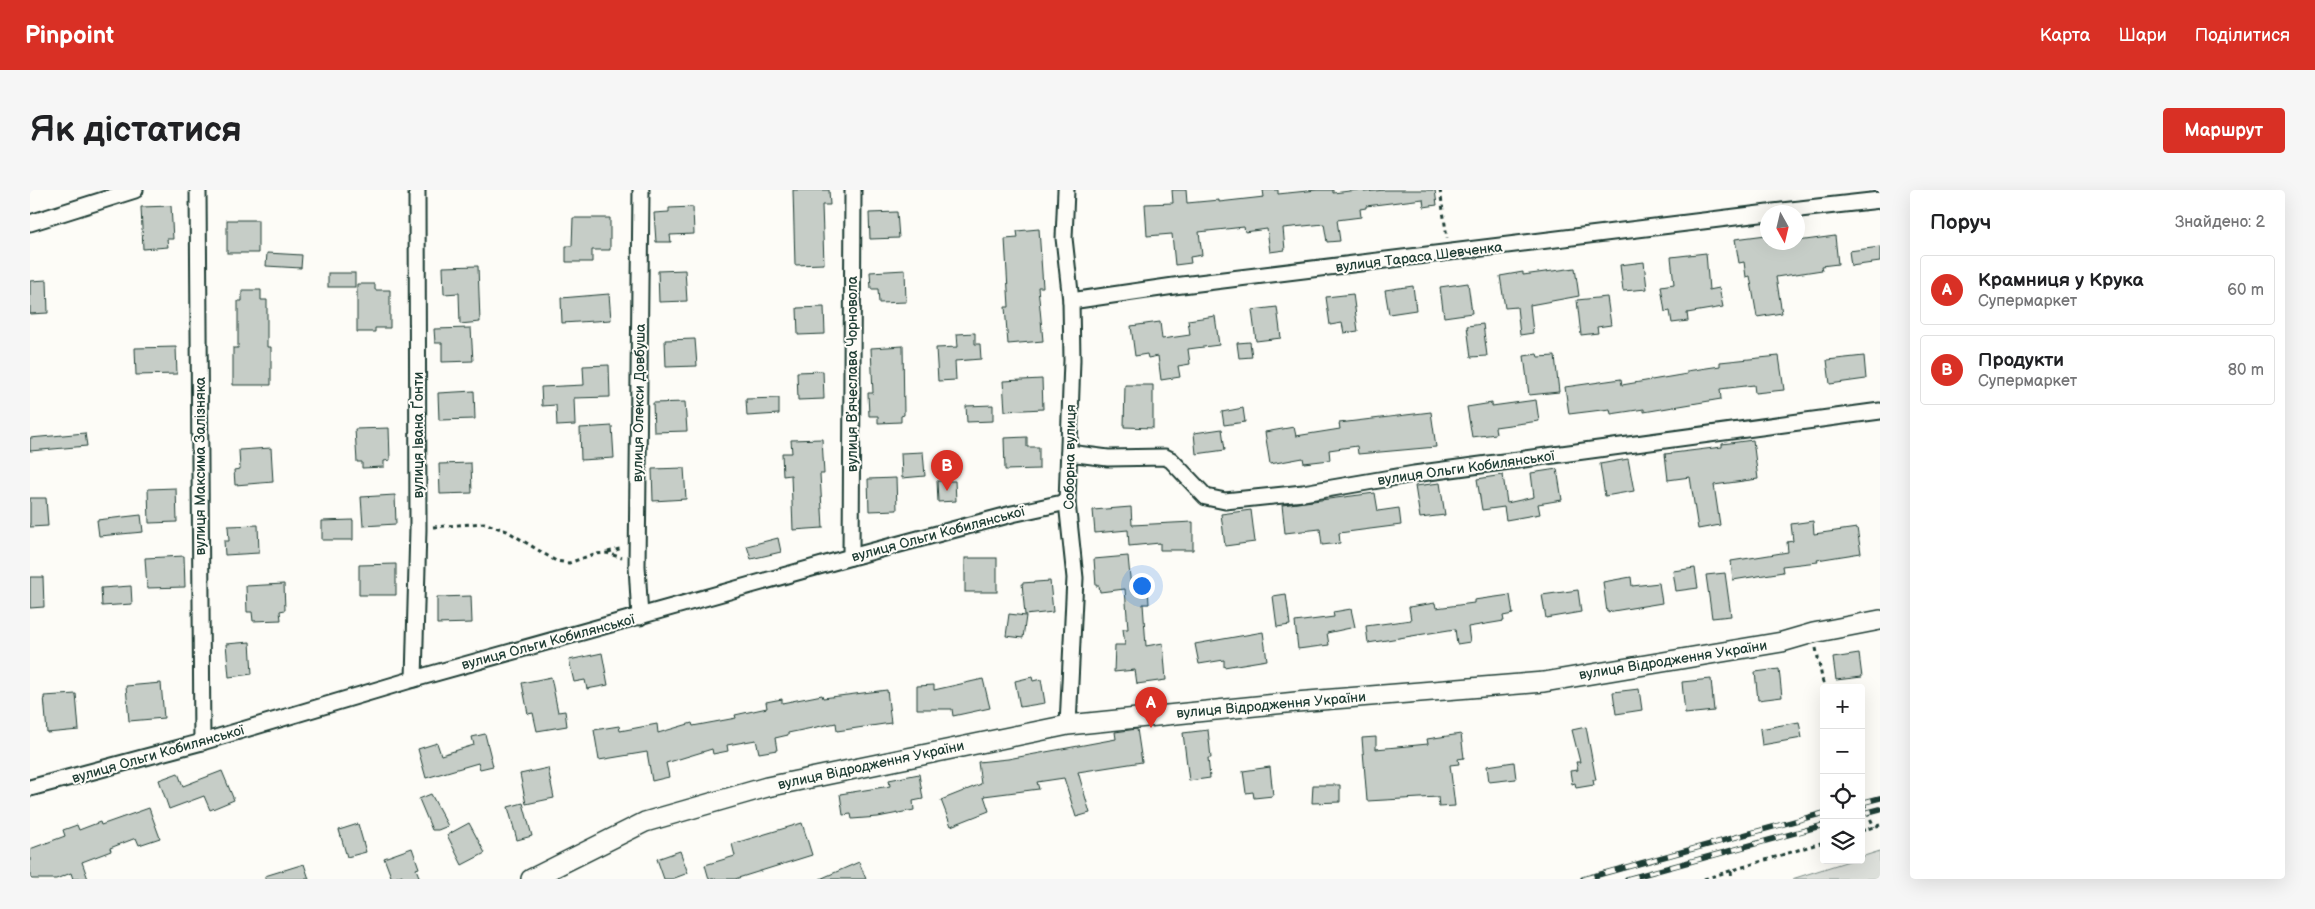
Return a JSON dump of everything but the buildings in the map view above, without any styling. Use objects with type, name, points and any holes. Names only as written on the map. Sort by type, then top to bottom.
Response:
[{"type":"street","points":[[30,223],[135,190]]},
{"type":"street","name":"вулиця Максима Залізняка","points":[[198,190],[202,742]]},
{"type":"street","name":"вулиця Івана Ґонти","points":[[414,679],[418,529],[417,190]]},
{"type":"street","name":"вулиця Олекси Довбуша","points":[[640,617],[637,566],[641,190]]},
{"type":"street","name":"вулиця Вʼячеслава Чорновола","points":[[851,557],[852,190]]},
{"type":"street","name":"Соборна вулиця","points":[[1066,190],[1064,238],[1071,302],[1072,360],[1067,502],[1075,578],[1068,725]]},
{"type":"street","points":[[1805,208],[1880,200]]},
{"type":"street","name":"вулиця Тараса Шевченка","points":[[1071,302],[1174,286],[1449,254],[1760,214]]},
{"type":"street","name":"вулиця Ольги Кобилянської","points":[[1069,453],[1108,458],[1165,457],[1171,460],[1206,498],[1225,501],[1303,493],[1423,473],[1880,410]]},
{"type":"street","name":"вулиця Ольги Кобилянської","points":[[30,788],[202,742],[414,679],[851,557],[1012,514],[1067,502]]},
{"type":"street","name":"вулиця Відродження України","points":[[531,879],[645,822],[767,787],[1068,725],[1296,702],[1544,682],[1782,642],[1813,633],[1880,620]]},
{"type":"path","points":[[1440,190],[1449,254]]},
{"type":"path","points":[[418,529],[484,523],[513,534],[556,561],[568,564],[594,554],[607,553],[637,566]]},
{"type":"path","points":[[1813,633],[1823,684]]},
{"type":"path","points":[[1865,806],[1874,827]]},
{"type":"path","points":[[1865,830],[1880,825]]},
{"type":"path","points":[[1704,879],[1820,843]]},
{"type":"path","points":[[1731,870],[1732,879]]},
{"type":"shaded area","points":[[1880,851],[1880,879],[1792,879],[1839,864],[1865,864],[1865,856]]},
{"type":"railway","points":[[1865,802],[1880,798]]},
{"type":"railway","points":[[1865,813],[1880,809]]},
{"type":"railway","points":[[1583,879],[1820,814]]},
{"type":"railway","points":[[1627,879],[1820,826]]},
{"type":"place","name":"Продукти","points":[[947,491]]},
{"type":"place","name":"Крамниця у Крука","points":[[1151,728]]}]
